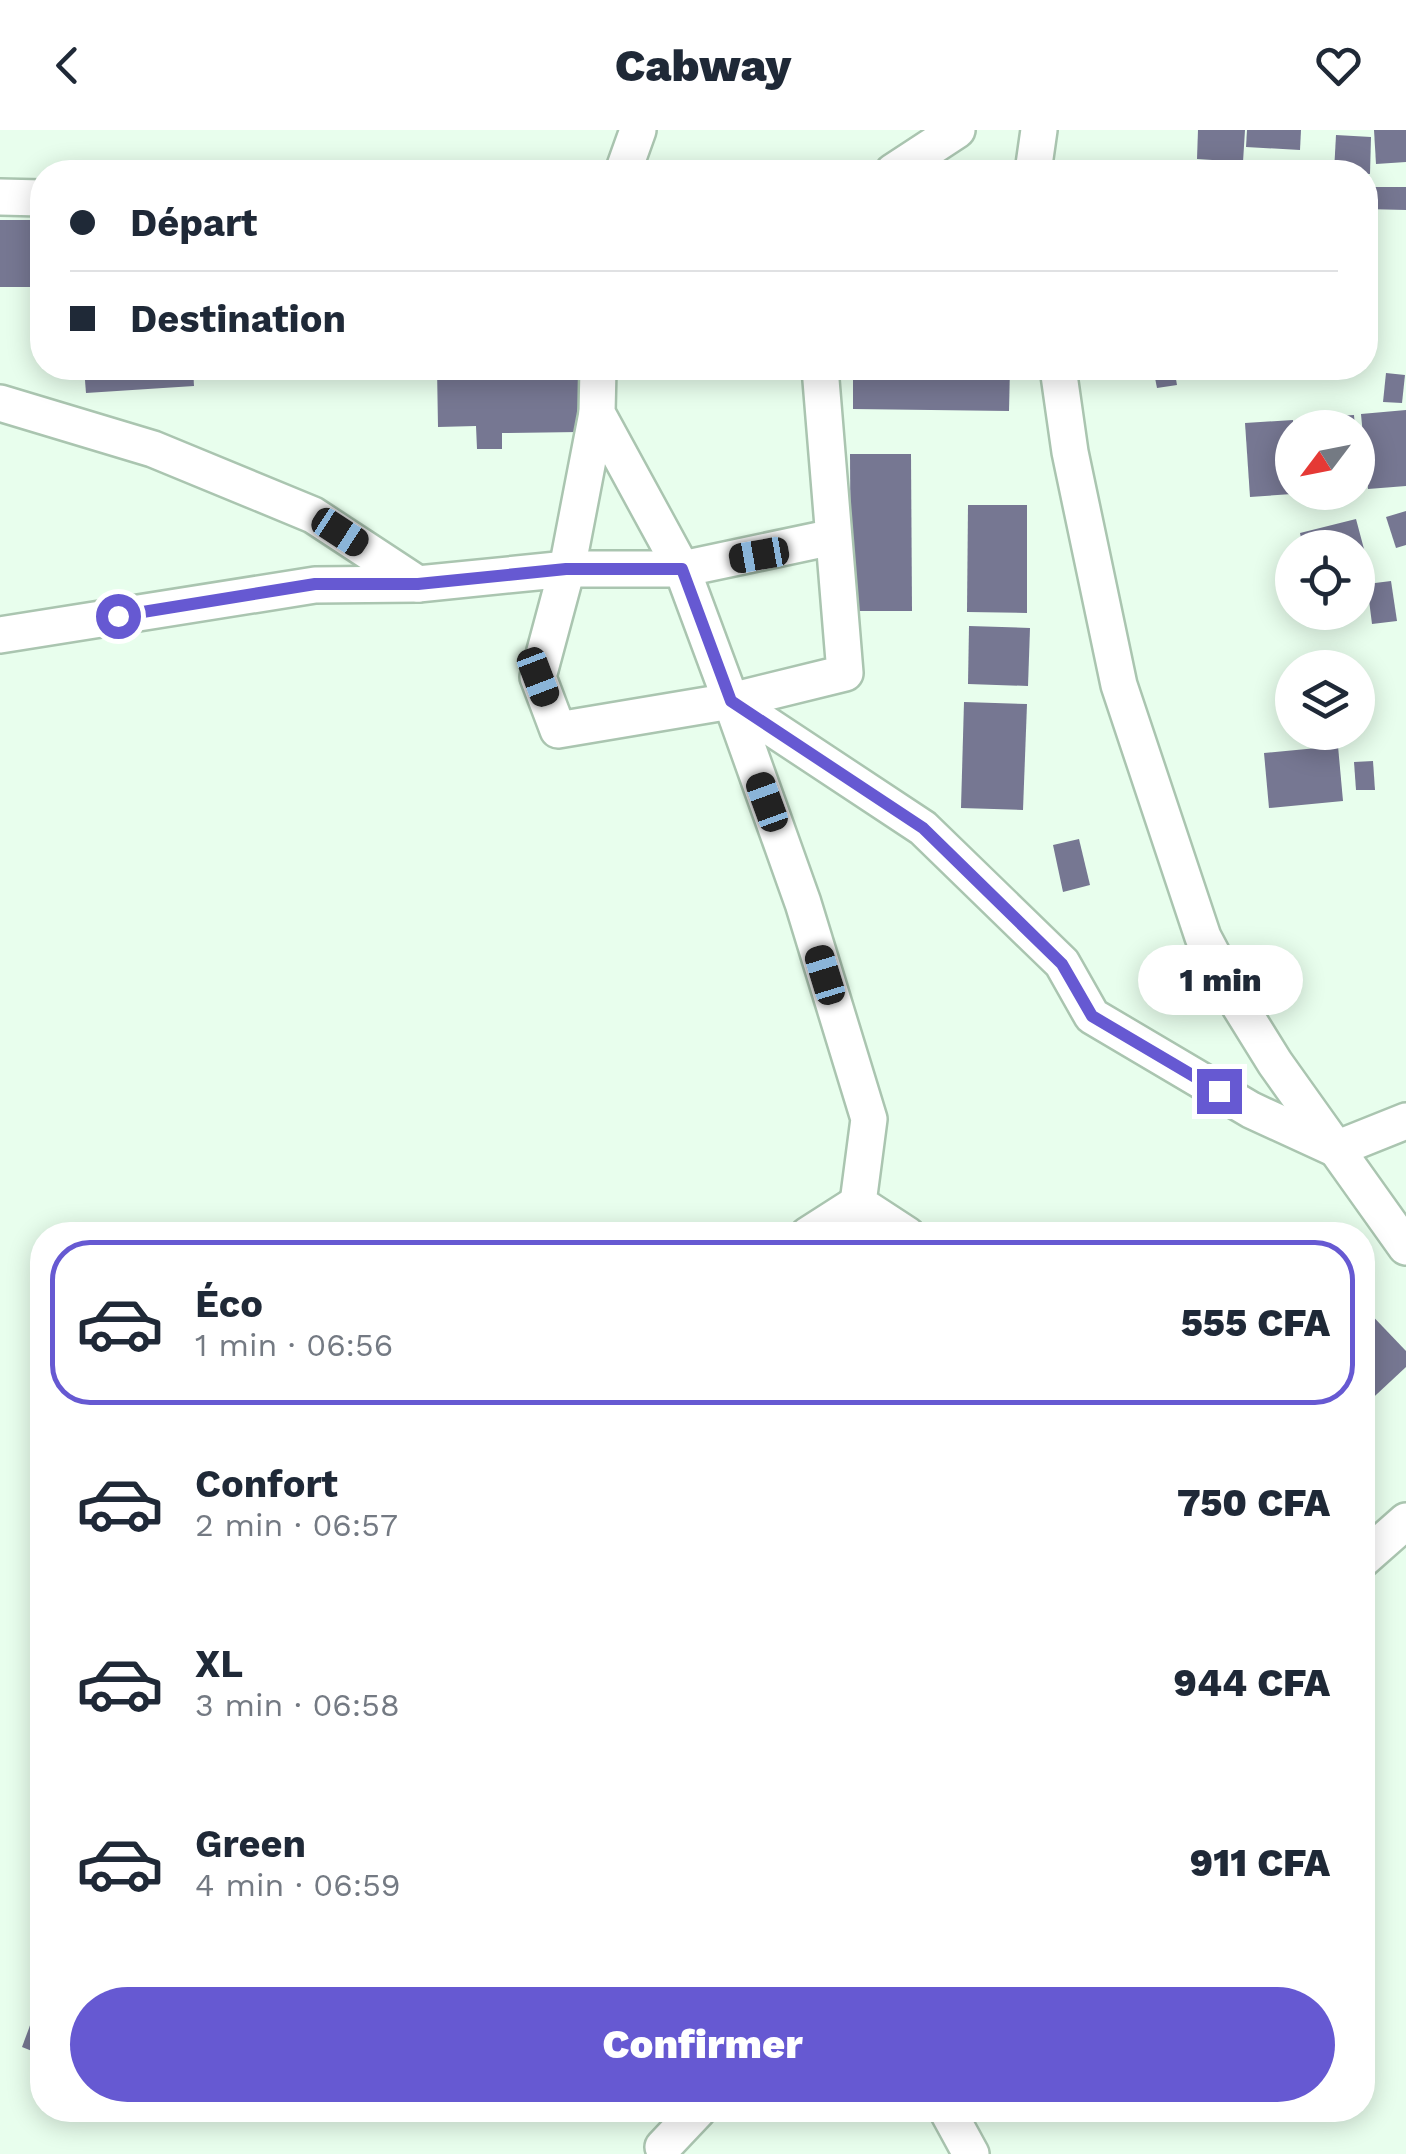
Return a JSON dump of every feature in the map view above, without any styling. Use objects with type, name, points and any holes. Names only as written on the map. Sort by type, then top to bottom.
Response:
[{"type":"street","points":[[627,160],[638,130]]},
{"type":"street","points":[[911,160],[957,130]]},
{"type":"street","points":[[1035,160],[1040,130]]},
{"type":"street","points":[[0,196],[30,197]]},
{"type":"street","points":[[598,380],[597,413],[566,569],[538,677],[558,730],[731,701],[844,674],[821,380]]},
{"type":"street","points":[[1060,380],[1070,452],[1119,685],[1203,937],[1266,1048],[1406,1247]]},
{"type":"street","points":[[0,403],[153,449],[313,515],[418,584]]},
{"type":"street","points":[[597,413],[682,569],[803,903],[868,1119],[858,1204]]},
{"type":"street","points":[[0,635],[315,584],[418,584],[566,569],[682,569],[833,537]]},
{"type":"street","points":[[731,701],[923,828],[1062,964],[1092,1016],[1251,1110],[1336,1149],[1406,1121]]},
{"type":"street","points":[[829,1222],[858,1204]]},
{"type":"street","points":[[858,1204],[886,1222]]},
{"type":"street","points":[[1375,1548],[1406,1521]]},
{"type":"street","points":[[663,2146],[686,2122]]},
{"type":"street","points":[[953,2122],[971,2154]]},
{"type":"building","points":[[1198,130],[1245,130],[1243,160],[1197,159]]},
{"type":"building","points":[[1247,130],[1301,130],[1300,150],[1246,147]]},
{"type":"building","points":[[1374,130],[1406,130],[1406,162],[1378,164]]},
{"type":"building","points":[[1336,135],[1371,137],[1370,160],[1335,160]]},
{"type":"building","points":[[1378,187],[1406,187],[1406,210],[1378,209]]},
{"type":"building","points":[[0,220],[30,220],[30,287],[0,287]]},
{"type":"building","points":[[1386,373],[1405,375],[1402,403],[1383,402]]},
{"type":"building","points":[[85,380],[194,380],[194,386],[86,393]]},
{"type":"building","points":[[437,380],[578,380],[579,432],[502,433],[502,449],[477,449],[476,426],[438,427]]},
{"type":"building","points":[[853,380],[1010,380],[1009,411],[853,409]]},
{"type":"building","points":[[1155,380],[1176,380],[1177,385],[1157,388]]},
{"type":"building","points":[[1406,410],[1406,486],[1375,488],[1375,413]]},
{"type":"building","points":[[1275,421],[1275,495],[1250,497],[1245,423]]},
{"type":"building","points":[[850,454],[911,454],[912,611],[851,611]]},
{"type":"building","points":[[968,505],[1027,505],[1027,613],[967,612]]},
{"type":"building","points":[[1406,511],[1406,545],[1396,548],[1386,517]]},
{"type":"building","points":[[1356,519],[1359,530],[1312,530]]},
{"type":"building","points":[[1391,581],[1397,621],[1375,624],[1375,583]]},
{"type":"building","points":[[969,626],[1030,628],[1028,686],[968,684]]},
{"type":"building","points":[[964,702],[1027,704],[1023,810],[961,808]]},
{"type":"building","points":[[1338,750],[1343,801],[1269,808],[1264,753]]},
{"type":"building","points":[[1373,761],[1375,790],[1356,790],[1354,762]]},
{"type":"building","points":[[1079,839],[1090,885],[1063,892],[1053,845]]},
{"type":"building","points":[[1375,1319],[1406,1351],[1406,1367],[1375,1396]]},
{"type":"building","points":[[30,2025],[30,2050],[22,2047]]},
{"type":"route","points":[[118,616],[315,584],[418,584],[566,569],[682,569],[731,701],[923,828],[1062,964],[1092,1016],[1219,1091]]}]
